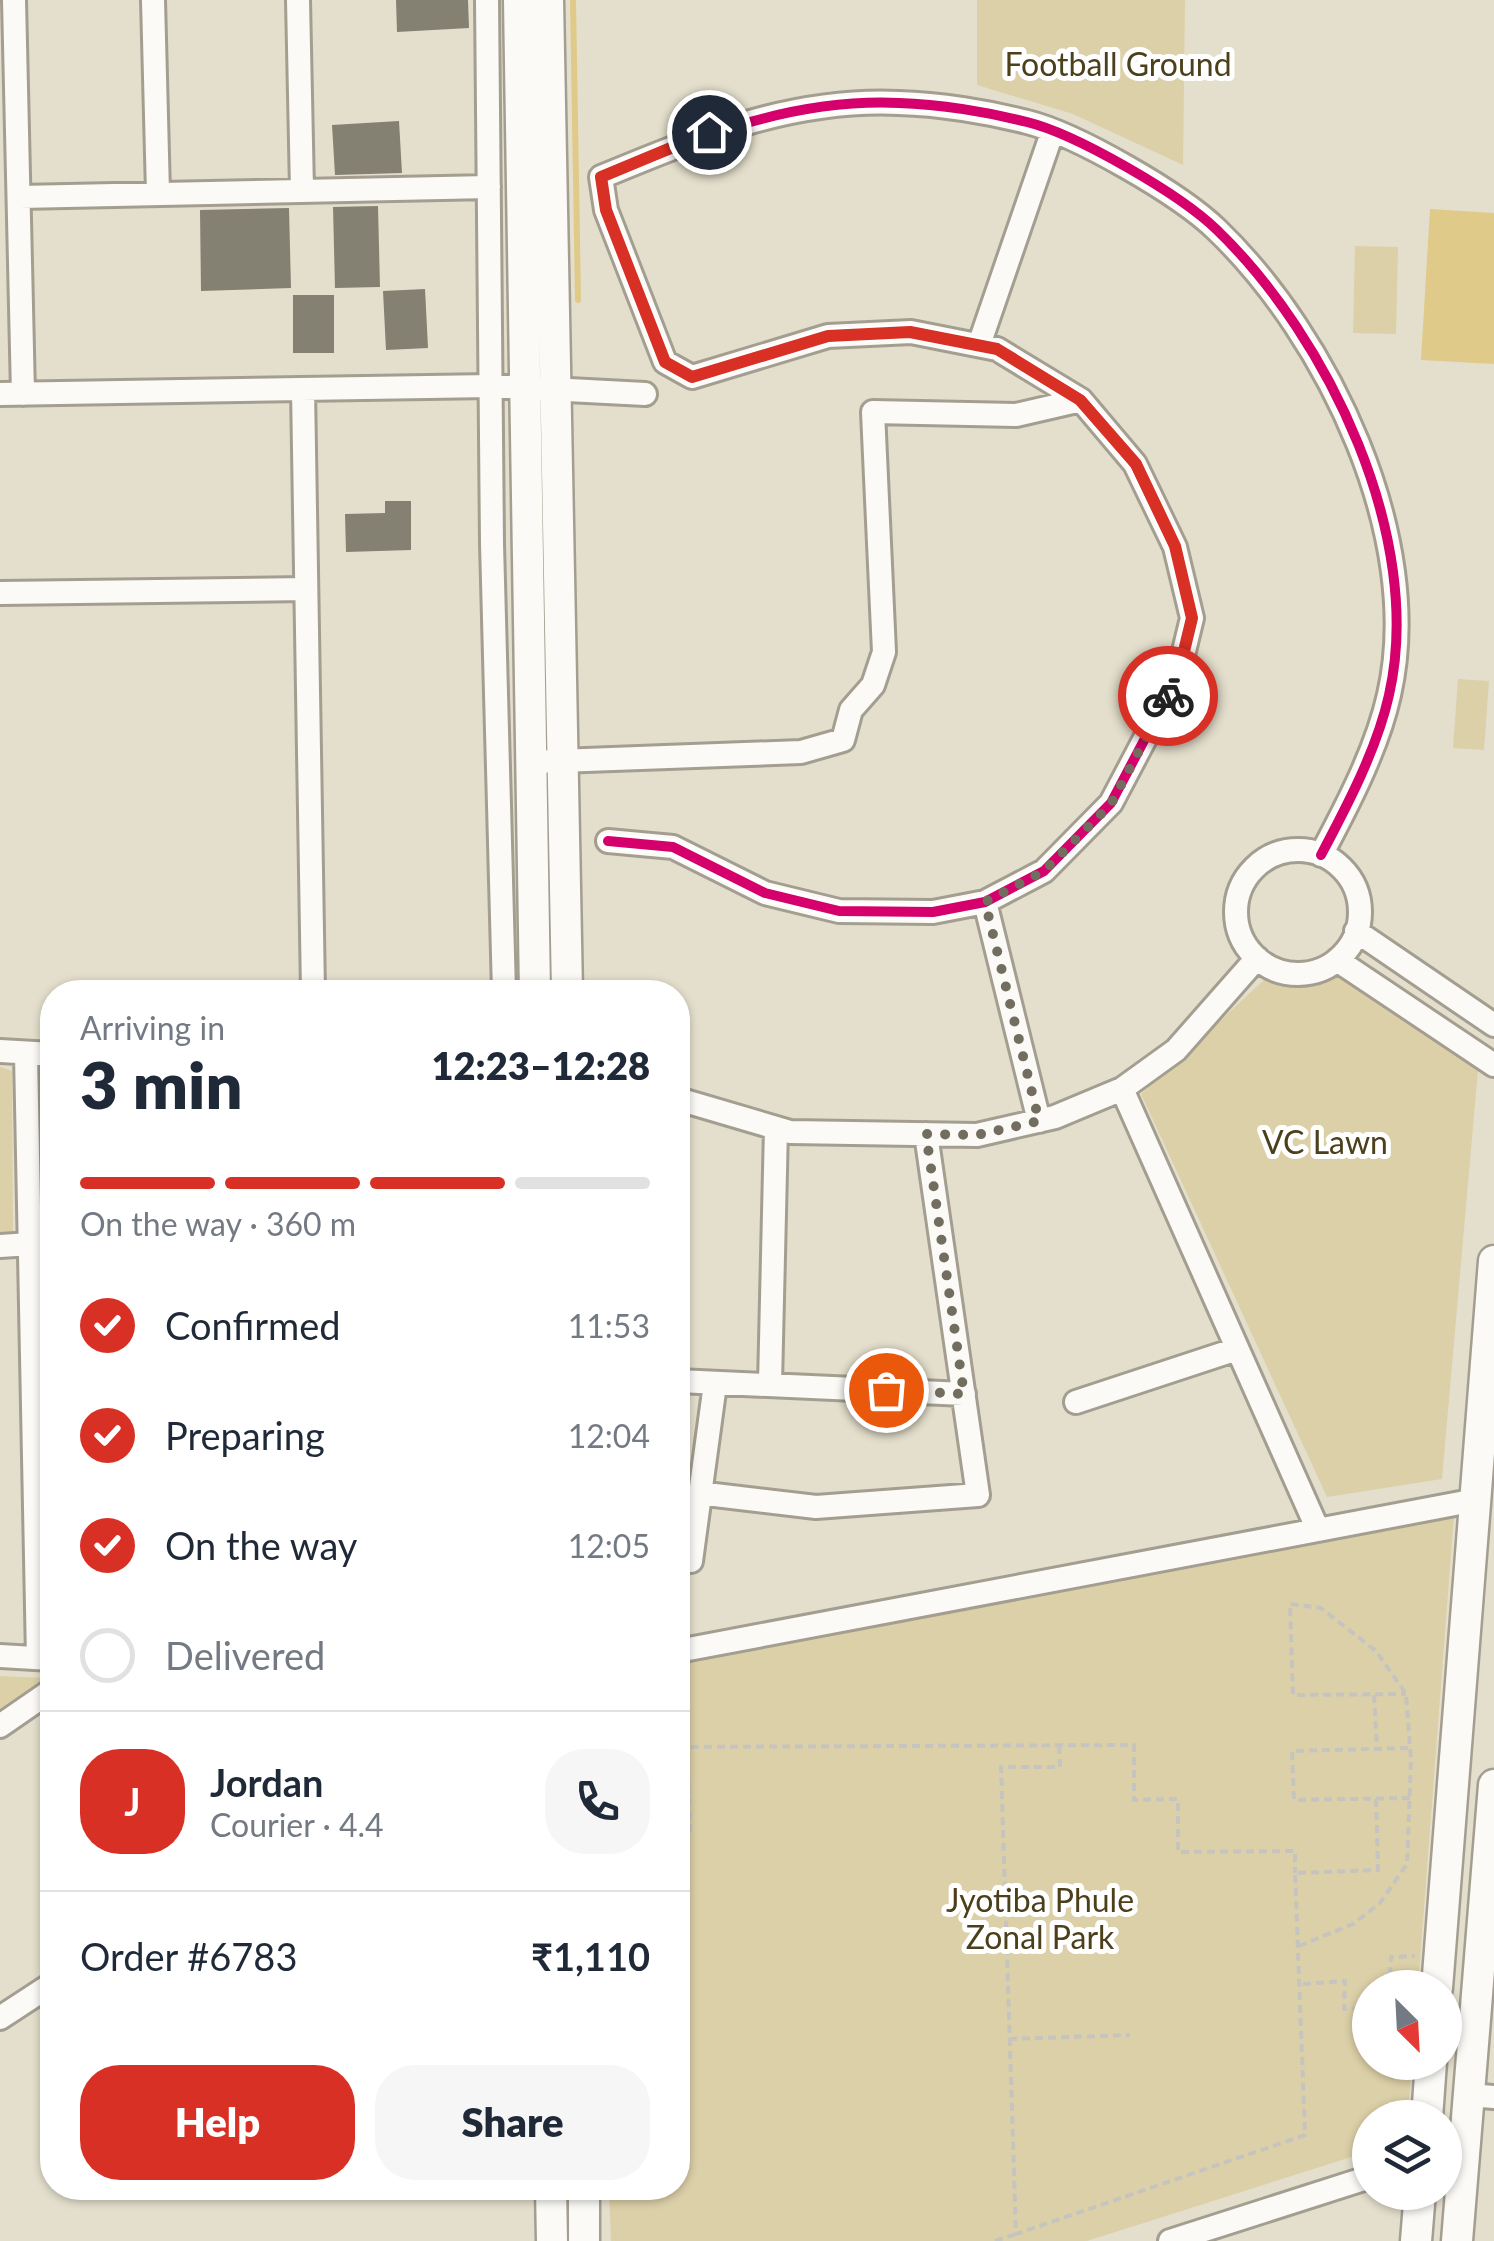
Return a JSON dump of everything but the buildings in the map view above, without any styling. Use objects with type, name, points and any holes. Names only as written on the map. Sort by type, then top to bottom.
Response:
[{"type":"street","points":[[14,0],[20,196],[10,244],[11,394],[491,386],[645,394]]},
{"type":"street","points":[[153,0],[158,194]]},
{"type":"street","points":[[298,0],[302,190]]},
{"type":"street","points":[[487,0],[504,980]]},
{"type":"street","points":[[519,0],[540,387],[548,760],[566,980]]},
{"type":"street","points":[[540,387],[548,0]]},
{"type":"street","points":[[608,841],[674,847],[765,892],[839,911],[933,912],[985,902],[1044,871],[1111,804],[1178,676],[1192,618],[1175,546],[1136,464],[1080,400],[997,349],[910,332],[828,336],[692,377],[665,362],[606,210],[601,177],[709,132],[801,107],[900,102],[1029,122],[1130,169],[1215,228],[1285,308],[1355,435],[1386,525],[1395,622],[1390,695],[1348,804],[1322,855]]},
{"type":"street","points":[[979,346],[1052,133]]},
{"type":"street","points":[[20,196],[489,187]]},
{"type":"street","points":[[302,389],[313,980]]},
{"type":"street","points":[[548,760],[801,752],[843,740],[850,710],[872,685],[884,652],[873,412],[1016,416],[1080,400]]},
{"type":"street","points":[[0,593],[306,589]]},
{"type":"street","points":[[537,980],[548,760]]},
{"type":"street","points":[[1304,850],[1322,855],[1346,872],[1358,894],[1356,930],[1336,960],[1311,972],[1290,974],[1257,958],[1238,931],[1236,905],[1245,878],[1258,863],[1280,852],[1304,850]]},
{"type":"street","points":[[985,902],[1039,1121]]},
{"type":"street","points":[[1356,930],[1494,1025]]},
{"type":"street","points":[[690,1103],[776,1128],[977,1135],[1039,1121],[1122,1090],[1176,1050],[1257,958]]},
{"type":"street","points":[[1336,960],[1494,1065]]},
{"type":"street","points":[[0,1051],[40,1054]]},
{"type":"street","points":[[26,1054],[40,1520]]},
{"type":"street","points":[[1122,1090],[1318,1530]]},
{"type":"street","points":[[770,1384],[776,1128]]},
{"type":"street","points":[[698,1493],[816,1506],[978,1495],[926,1134]]},
{"type":"street","points":[[0,1246],[30,1244]]},
{"type":"street","points":[[1439,1970],[1482,1521],[1494,1261]]},
{"type":"street","points":[[1076,1402],[1237,1349]]},
{"type":"street","points":[[690,1382],[964,1394]]},
{"type":"street","points":[[691,1561],[714,1384]]},
{"type":"street","points":[[690,1649],[1318,1530],[1482,1521]]},
{"type":"street","points":[[0,1656],[40,1658]]},
{"type":"street","points":[[0,1726],[40,1698]]},
{"type":"street","points":[[1457,2241],[1481,2096],[1494,1785]]},
{"type":"street","points":[[1450,1835],[1492,1840]]},
{"type":"street","points":[[0,2018],[40,1992]]},
{"type":"street","points":[[1170,2241],[1352,2183]]},
{"type":"street","points":[[551,2200],[552,2241]]},
{"type":"street","points":[[584,2200],[584,2241]]},
{"type":"street","points":[[1416,2241],[1419,2210]]},
{"type":"path","points":[[1299,1946],[1353,1924],[1380,1903],[1407,1864],[1411,1748],[1406,1694],[1376,1651],[1320,1608],[1290,1604],[1293,1695],[1406,1694]]},
{"type":"path","points":[[1374,1694],[1377,1749]]},
{"type":"path","points":[[690,1747],[1134,1744],[1134,1800],[1178,1799],[1178,1852],[1294,1851],[1305,2136],[994,2241]]},
{"type":"path","points":[[1016,2234],[1001,1766],[1060,1766],[1059,1746]]},
{"type":"path","points":[[1410,1798],[1294,1800],[1292,1751],[1411,1748]]},
{"type":"path","points":[[1295,1873],[1378,1870],[1376,1799]]},
{"type":"path","points":[[1390,1970],[1391,1956],[1433,1970]]},
{"type":"path","points":[[1301,1984],[1345,1981],[1344,2009],[1352,2009]]},
{"type":"path","points":[[1008,2038],[1130,2035]]},
{"type":"green space","name":"Football Ground","points":[[977,0],[1185,0],[1183,165],[1073,114],[977,85]]},
{"type":"green space","points":[[1355,246],[1398,247],[1396,334],[1353,333]]},
{"type":"green space","points":[[1458,679],[1489,681],[1484,750],[1453,748]]},
{"type":"green space","name":"VC Lawn","points":[[1337,975],[1478,1070],[1442,1479],[1327,1497],[1141,1094],[1265,979],[1308,985]]},
{"type":"green space","points":[[0,1067],[12,1071],[13,1233],[0,1233]]},
{"type":"green space","name":"Jyotiba Phule Zonal Park","points":[[1454,1515],[1419,1970],[1352,1970],[1352,2080],[1411,2080],[1409,2100],[1352,2100],[1352,2157],[1087,2241],[611,2241],[609,2200],[690,2200],[690,1659]]},
{"type":"green space","points":[[0,1676],[40,1678],[40,1682],[0,1709]]},
{"type":"shaded area","points":[[1430,209],[1494,213],[1494,364],[1421,360]]},
{"type":"waterway","points":[[573,0],[578,300]]},
{"type":"cycle path","points":[[608,841],[673,847],[765,893],[839,911],[933,912],[985,902],[1044,871],[1111,803],[1178,676],[1192,618],[1175,547],[1135,464],[1081,400],[997,349],[911,332],[828,336],[692,377],[665,362],[606,210],[601,177],[746,123],[821,107],[899,103],[963,109],[1027,122],[1072,139],[1154,183],[1217,230],[1258,274],[1296,326],[1330,383],[1358,444],[1380,507],[1393,571],[1396,634],[1389,695],[1377,736],[1321,855]]},
{"type":"way so far","points":[[886,1390],[964,1394],[926,1134],[977,1135],[1039,1121],[985,902],[1044,871],[1111,804],[1168,696]]},
{"type":"route","points":[[709,132],[601,177],[606,210],[665,362],[692,377],[828,336],[910,332],[997,349],[1080,400],[1136,464],[1175,546],[1192,618],[1178,676],[1168,696]]}]
